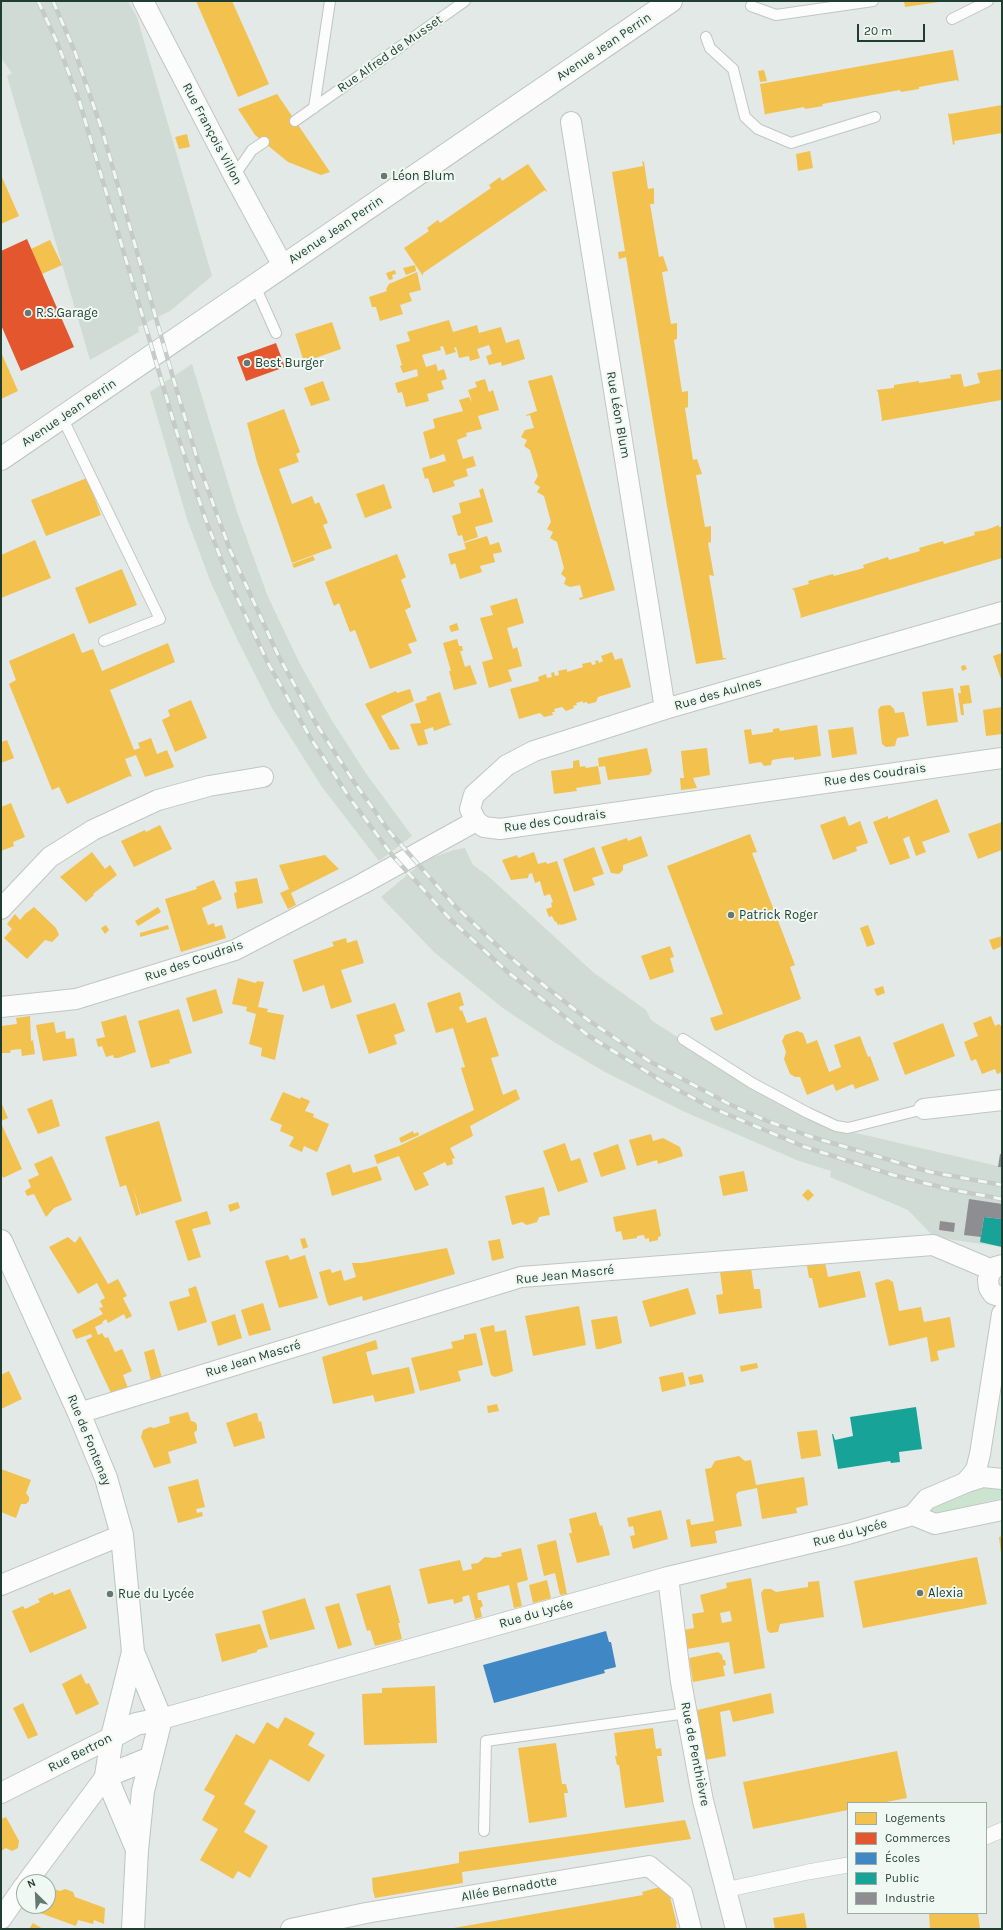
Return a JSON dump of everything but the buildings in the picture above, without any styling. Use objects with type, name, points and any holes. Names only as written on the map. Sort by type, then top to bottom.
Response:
[{"type":"main road","name":"Avenue Jean Perrin","points":[[1,459],[671,1]]},
{"type":"main road","name":"Rue de Fontenay","points":[[1,1241],[79,1413],[106,1478],[122,1535],[133,1652],[160,1719]]},
{"type":"main road","name":"Rue de Fontenay","points":[[106,1776],[112,1737],[133,1652]]},
{"type":"main road","name":"Rue Bertron","points":[[112,1737],[136,1724],[160,1719]]},
{"type":"main road","points":[[133,1929],[137,1850],[143,1791],[160,1719]]},
{"type":"main road","points":[[137,1850],[106,1776],[151,1758]]},
{"type":"street","name":"Rue François Villon","points":[[142,1],[283,266]]},
{"type":"street","name":"Rue Léon Blum","points":[[571,122],[665,709]]},
{"type":"street","name":"Rue des Aulnes","points":[[476,821],[470,809],[474,794],[507,765],[534,751],[665,709],[1002,612]]},
{"type":"street","name":"Rue des Coudrais","points":[[1,1007],[76,999],[235,950],[362,884],[476,821],[484,827],[500,829],[1002,758]]},
{"type":"street","points":[[1,909],[50,857],[93,830],[158,800],[209,786],[263,777]]},
{"type":"street","points":[[924,1109],[1002,1100]]},
{"type":"street","name":"Rue Jean Mascré","points":[[79,1413],[520,1277],[933,1245],[997,1268]]},
{"type":"street","points":[[997,1268],[988,1280],[989,1288],[993,1294],[1002,1297]]},
{"type":"street","points":[[964,1483],[976,1470],[980,1454],[1002,1314]]},
{"type":"street","points":[[1002,1479],[983,1477],[964,1483],[927,1499],[913,1516],[935,1524],[1002,1510]]},
{"type":"street","name":"Rue du Lycée","points":[[160,1719],[668,1577],[848,1534],[913,1516]]},
{"type":"street","points":[[1,1585],[122,1535]]},
{"type":"street","name":"Rue de Penthièvre","points":[[668,1577],[681,1682],[703,1801],[736,1929]]},
{"type":"street","name":"Rue Bertron","points":[[1,1793],[112,1737]]},
{"type":"street","points":[[33,1874],[106,1776]]},
{"type":"street","points":[[987,1837],[1002,1830]]},
{"type":"street","name":"Allée Bernadotte","points":[[291,1929],[366,1913],[649,1866],[682,1893],[691,1929]]},
{"type":"street","points":[[725,1890],[808,1872],[847,1866]]},
{"type":"street","points":[[1,1919],[16,1897]]},
{"type":"lane","name":"Rue Alfred de Musset","points":[[314,108],[330,1]]},
{"type":"lane","name":"Rue Alfred de Musset","points":[[295,121],[465,1]]},
{"type":"lane","points":[[752,6],[776,15],[873,1]]},
{"type":"lane","points":[[952,19],[988,1]]},
{"type":"lane","points":[[706,37],[710,48],[733,69],[745,116],[758,129],[791,143],[875,117]]},
{"type":"lane","points":[[234,176],[252,150],[264,142]]},
{"type":"lane","points":[[255,286],[276,333]]},
{"type":"lane","points":[[62,417],[160,619],[104,641]]},
{"type":"lane","points":[[683,1039],[752,1083],[836,1126],[848,1128],[924,1109]]},
{"type":"lane","points":[[484,1831],[486,1741],[687,1713]]},
{"type":"shaded area","points":[[1,1],[128,1],[137,17],[212,276],[170,311],[138,327],[139,332],[90,360],[7,76],[12,73],[1,58]]},
{"type":"shaded area","points":[[192,364],[236,509],[268,597],[300,664],[331,719],[365,772],[412,836],[379,861],[322,787],[272,708],[211,583],[187,519],[150,392]]},
{"type":"shaded area","points":[[465,848],[473,865],[487,875],[594,973],[646,1010],[651,1020],[754,1087],[839,1129],[1002,1167],[1002,1247],[934,1237],[908,1210],[830,1177],[831,1171],[799,1161],[685,1112],[605,1072],[554,1042],[504,1009],[434,952],[381,897],[425,860],[454,850]]},
{"type":"green space","points":[[992,1486],[1002,1486],[1002,1498],[942,1512],[933,1513],[929,1509],[964,1492]]},
{"type":"railway","points":[[38,1],[57,42],[79,100],[176,430],[205,518],[232,587],[269,665],[310,737],[349,797],[392,855],[451,920],[509,973],[589,1036],[665,1083],[710,1107],[805,1147],[893,1175],[948,1189],[1002,1199]]},
{"type":"railway","points":[[53,1],[75,52],[102,130],[199,465],[230,550],[278,655],[315,722],[354,782],[389,831],[453,904],[504,952],[588,1020],[649,1061],[729,1104],[767,1121],[812,1137],[930,1172],[1002,1185]]},
{"type":"place","name":"Léon Blum","points":[[384,176]]},
{"type":"place","name":"R.S.Garage","points":[[28,313]]},
{"type":"place","name":"Best Burger","points":[[247,363]]},
{"type":"place","name":"Patrick Roger","points":[[731,915]]},
{"type":"place","name":"Alexia","points":[[920,1593]]},
{"type":"place","name":"Rue du Lycée","points":[[110,1594]]}]
